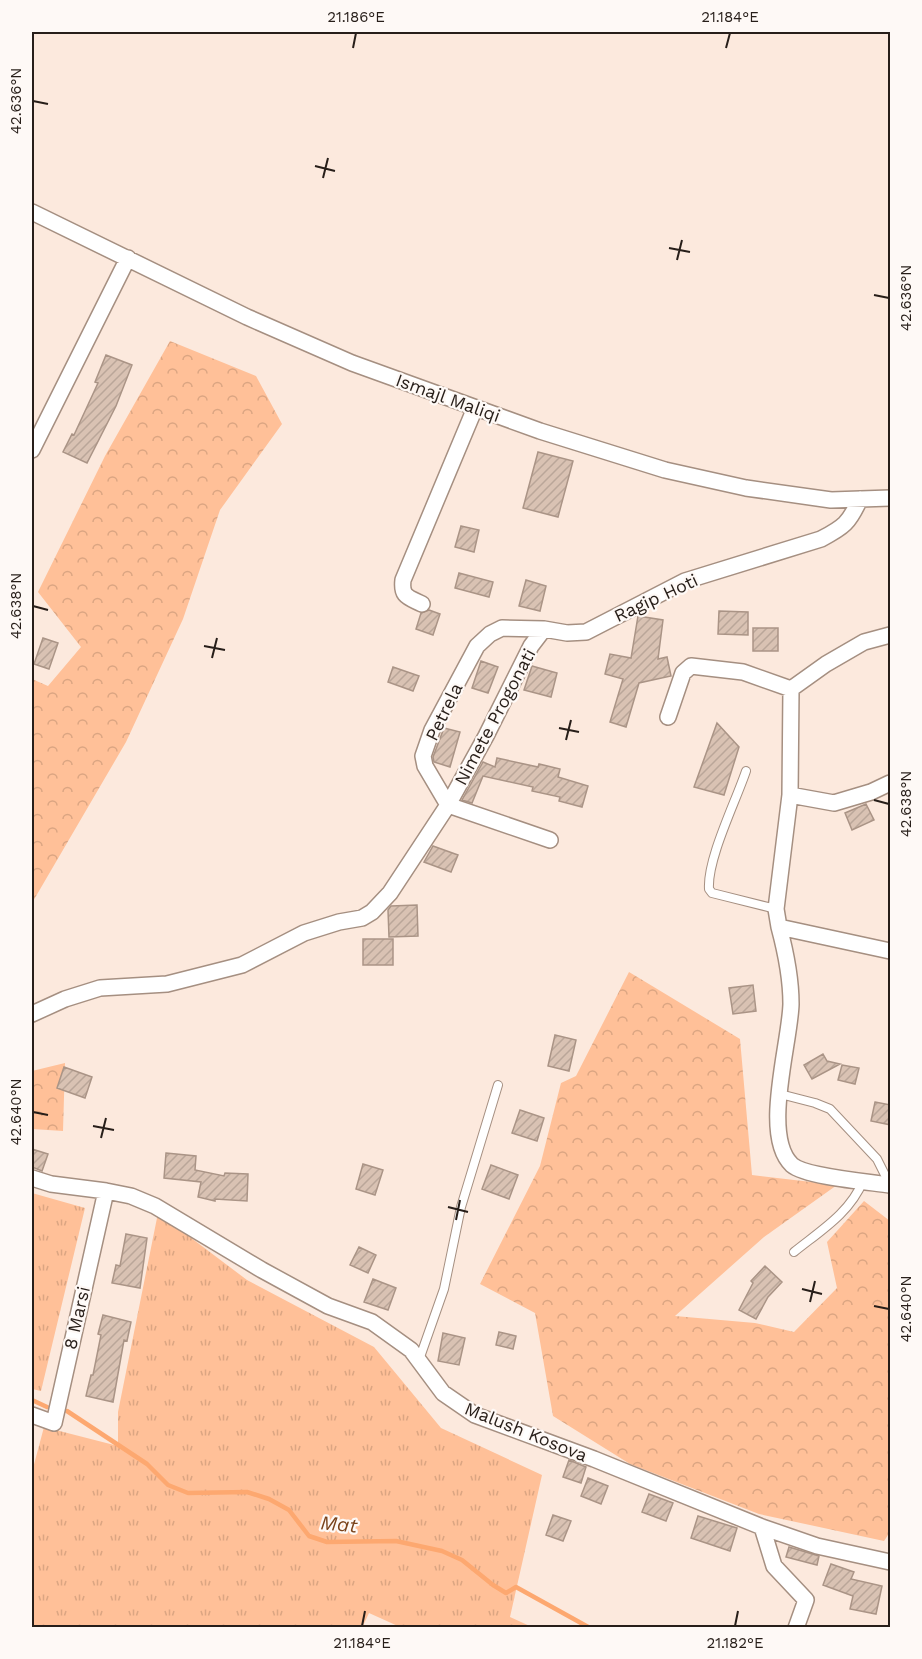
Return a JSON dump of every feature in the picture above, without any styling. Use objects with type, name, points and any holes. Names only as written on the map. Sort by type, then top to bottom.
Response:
[{"type":"street","name":"Ismajl Maliqi","points":[[32,212],[247,317],[352,363],[475,408],[665,470],[746,488],[831,500],[891,498]]},
{"type":"street","points":[[32,450],[128,258]]},
{"type":"street","points":[[422,603],[404,594],[403,580],[475,408]]},
{"type":"street","name":"Ragip Hoti","points":[[502,628],[544,629],[567,633],[586,632],[686,581],[821,539],[838,531],[851,519],[860,499]]},
{"type":"street","name":"Petrela","points":[[448,805],[425,766],[423,756],[432,730],[477,646],[490,634],[502,628]]},
{"type":"street","name":"Nimete Progonati","points":[[32,1014],[65,999],[100,988],[168,984],[242,966],[304,933],[339,922],[362,918],[372,912],[390,893],[448,805],[531,646],[544,629]]},
{"type":"street","points":[[792,689],[826,664],[864,642],[891,635]]},
{"type":"street","points":[[668,717],[683,673],[691,666],[743,672],[792,689]]},
{"type":"street","points":[[792,689],[790,795],[776,909],[790,970],[791,1005],[777,1125],[779,1145],[794,1166],[807,1172],[890,1185]]},
{"type":"street","points":[[790,795],[834,803],[872,792],[891,783]]},
{"type":"street","name":"Nimete Progonati","points":[[448,805],[550,840]]},
{"type":"street","points":[[779,927],[891,951]]},
{"type":"street","name":"Malush Kosova","points":[[32,1178],[51,1184],[131,1196],[155,1206],[262,1270],[328,1306],[372,1322],[411,1350],[443,1393],[475,1415],[762,1527],[816,1546],[891,1562]]},
{"type":"street","name":"8 Marsi","points":[[32,1414],[54,1423],[106,1191]]},
{"type":"street","points":[[762,1527],[774,1566],[806,1600],[796,1628]]},
{"type":"lane","points":[[747,771],[723,830],[709,889],[712,893],[776,909]]},
{"type":"lane","points":[[418,1361],[444,1290],[461,1207],[498,1084]]},
{"type":"lane","points":[[780,1094],[830,1108],[877,1159],[890,1185]]},
{"type":"lane","points":[[794,1252],[848,1208],[858,1195],[863,1181]]},
{"type":"green space","points":[[170,341],[256,376],[282,424],[220,510],[183,619],[126,742],[32,903],[32,679],[48,686],[81,647],[38,592],[105,456]]},
{"type":"green space","points":[[629,972],[740,1039],[752,1175],[837,1185],[764,1237],[675,1316],[755,1323],[794,1332],[837,1288],[827,1242],[864,1201],[890,1221],[890,1532],[884,1541],[759,1514],[630,1464],[553,1416],[535,1313],[480,1284],[540,1166],[561,1083],[576,1076]]},
{"type":"green space","points":[[65,1063],[63,1131],[32,1129],[32,1071]]},
{"type":"green space","points":[[32,1193],[85,1208],[41,1391],[32,1389]]},
{"type":"green space","points":[[158,1213],[247,1280],[374,1347],[441,1428],[542,1475],[510,1617],[532,1627],[400,1627],[369,1613],[362,1628],[32,1628],[32,1472],[44,1427],[118,1446],[118,1412]]},
{"type":"building","points":[[106,355],[132,365],[116,406],[87,463],[63,452],[72,434],[74,435],[98,383],[95,382]]},
{"type":"building","points":[[538,452],[573,461],[558,517],[523,508]]},
{"type":"building","points":[[461,526],[479,530],[474,552],[455,547]]},
{"type":"building","points":[[459,573],[493,582],[489,597],[455,588]]},
{"type":"building","points":[[526,580],[546,586],[540,611],[519,606]]},
{"type":"building","points":[[429,610],[440,614],[433,635],[416,629],[421,613]]},
{"type":"building","points":[[719,611],[748,612],[748,635],[718,634]]},
{"type":"building","points":[[638,616],[663,620],[658,659],[667,657],[671,676],[639,683],[626,727],[610,722],[623,679],[605,674],[610,654],[631,658]]},
{"type":"building","points":[[753,628],[778,628],[778,651],[753,651]]},
{"type":"building","points":[[43,638],[58,643],[49,669],[34,664]]},
{"type":"building","points":[[481,661],[498,667],[488,693],[472,688]]},
{"type":"building","points":[[532,666],[557,673],[551,697],[524,690]]},
{"type":"building","points":[[393,667],[419,676],[413,691],[388,682]]},
{"type":"building","points":[[717,723],[739,747],[724,795],[694,787]]},
{"type":"building","points":[[444,728],[460,732],[450,767],[434,762],[433,757]]},
{"type":"building","points":[[497,758],[538,767],[539,764],[560,769],[558,777],[588,786],[582,807],[559,801],[560,797],[532,791],[533,787],[483,776],[472,803],[462,800],[483,762],[495,767]]},
{"type":"building","points":[[866,804],[874,820],[852,830],[845,813]]},
{"type":"building","points":[[433,846],[458,855],[451,872],[424,862]]},
{"type":"building","points":[[417,905],[418,936],[389,937],[388,910],[391,906]]},
{"type":"building","points":[[363,939],[393,939],[393,965],[363,965]]},
{"type":"building","points":[[753,985],[756,1011],[733,1014],[729,988]]},
{"type":"building","points":[[555,1035],[576,1040],[569,1071],[548,1066]]},
{"type":"building","points":[[823,1054],[827,1061],[840,1064],[812,1079],[804,1065]]},
{"type":"building","points":[[842,1065],[859,1068],[855,1084],[838,1080]]},
{"type":"building","points":[[64,1067],[92,1077],[85,1098],[57,1088]]},
{"type":"building","points":[[875,1102],[891,1105],[891,1125],[871,1121]]},
{"type":"building","points":[[520,1110],[544,1118],[537,1141],[512,1133]]},
{"type":"building","points":[[32,1149],[48,1154],[42,1171],[32,1167]]},
{"type":"building","points":[[166,1153],[196,1156],[195,1170],[224,1176],[225,1173],[248,1174],[247,1201],[215,1199],[215,1201],[198,1197],[201,1182],[164,1178]]},
{"type":"building","points":[[363,1164],[383,1170],[375,1195],[356,1189]]},
{"type":"building","points":[[491,1165],[518,1175],[509,1199],[482,1189]]},
{"type":"building","points":[[126,1234],[147,1238],[140,1288],[112,1283],[116,1265],[120,1266]]},
{"type":"building","points":[[359,1247],[376,1255],[368,1273],[350,1265]]},
{"type":"building","points":[[765,1266],[782,1282],[768,1297],[756,1319],[739,1310],[753,1283],[751,1281]]},
{"type":"building","points":[[373,1279],[396,1288],[388,1310],[364,1302]]},
{"type":"building","points":[[103,1315],[131,1322],[127,1341],[124,1340],[113,1402],[86,1396],[91,1375],[93,1375],[101,1335],[98,1334]]},
{"type":"building","points":[[499,1332],[516,1336],[513,1349],[496,1345]]},
{"type":"building","points":[[443,1333],[465,1338],[459,1365],[438,1361]]},
{"type":"building","points":[[569,1460],[586,1467],[581,1483],[563,1477]]},
{"type":"building","points":[[588,1478],[608,1486],[601,1504],[581,1496]]},
{"type":"building","points":[[649,1494],[673,1503],[666,1521],[642,1512]]},
{"type":"building","points":[[553,1515],[571,1521],[563,1541],[546,1535]]},
{"type":"building","points":[[698,1516],[737,1528],[730,1551],[691,1538]]},
{"type":"building","points":[[789,1547],[819,1556],[817,1565],[786,1557]]},
{"type":"building","points":[[831,1564],[854,1572],[851,1579],[882,1586],[876,1614],[850,1609],[853,1596],[823,1585]]},
{"type":"waterway","name":"Mat","points":[[32,1400],[47,1407]]},
{"type":"waterway","name":"Mat","points":[[67,1411],[147,1464],[168,1485],[188,1493],[247,1492],[269,1499],[289,1510],[309,1536],[327,1542],[396,1541],[442,1551],[462,1560],[506,1593],[516,1587],[590,1628]]}]
